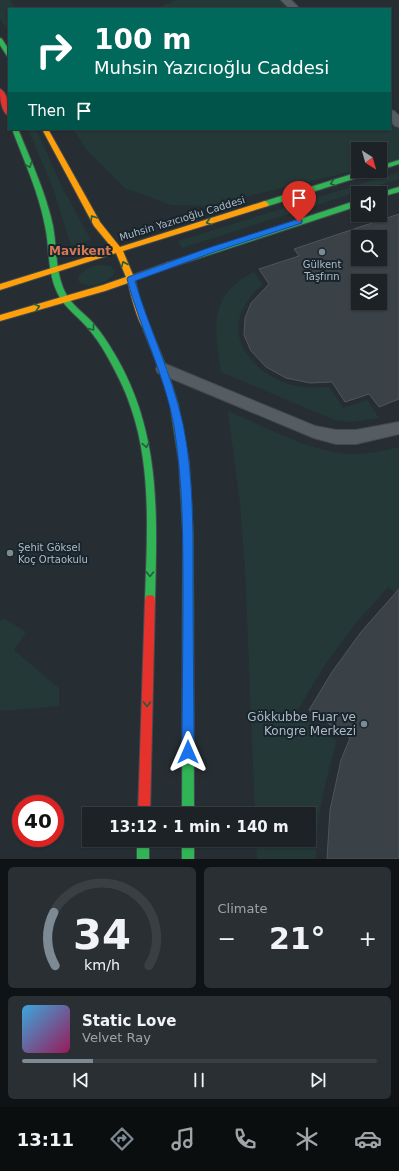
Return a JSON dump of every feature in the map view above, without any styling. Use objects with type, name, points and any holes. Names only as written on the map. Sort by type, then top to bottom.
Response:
[{"type":"street","points":[[0,40],[8,53]]},
{"type":"street","points":[[0,91],[8,111]]},
{"type":"street","points":[[15,130],[38,191],[49,227],[53,270],[65,300],[91,326],[121,372],[132,393],[140,419],[147,453],[152,511],[144,807]]},
{"type":"street","points":[[46,130],[85,206],[97,224],[118,249],[131,279],[137,303],[163,369],[174,404],[178,425],[186,496],[188,533],[188,807]]},
{"type":"street","points":[[387,166],[399,162]]},
{"type":"street","name":"Muhsin Yazıcıoğlu Caddesi","points":[[0,287],[351,177]]},
{"type":"street","points":[[387,193],[399,189]]},
{"type":"street","points":[[0,318],[65,300],[131,279],[211,250],[351,204]]},
{"type":"street","points":[[143,847],[143,859]]},
{"type":"street","points":[[188,847],[188,859]]},
{"type":"lane","points":[[286,0],[294,8]]},
{"type":"lane","points":[[391,114],[399,123]]},
{"type":"lane","points":[[163,369],[314,432],[336,437],[356,437],[399,428]]},
{"type":"green space","points":[[0,0],[10,0],[14,8],[8,8],[8,31],[0,19]]},
{"type":"green space","points":[[176,0],[286,0],[294,8],[158,8]]},
{"type":"green space","points":[[391,114],[399,123],[399,160],[387,163],[387,142],[351,142],[351,172],[207,206],[171,205],[125,188],[86,149],[74,130],[391,130]]},
{"type":"green space","points":[[28,130],[36,130],[63,189],[91,240],[71,246],[54,191]]},
{"type":"green space","points":[[399,172],[399,179],[377,186],[354,186],[380,178],[387,178],[387,176]]},
{"type":"green space","points":[[351,187],[351,194],[182,248],[178,241]]},
{"type":"green space","points":[[99,265],[111,266],[115,272],[109,279],[100,284],[85,285],[80,283],[78,279],[83,271]]},
{"type":"green space","points":[[254,272],[263,285],[253,293],[242,311],[239,323],[239,334],[242,345],[254,363],[273,377],[289,384],[306,387],[329,387],[343,408],[367,400],[379,418],[351,422],[335,420],[221,372],[216,327],[221,302],[228,291],[239,281]]},
{"type":"green space","points":[[228,411],[286,437],[332,452],[360,454],[399,447],[399,596],[388,587],[356,623],[324,666],[296,713],[337,741],[325,784],[319,814],[316,844],[316,807],[255,807],[245,568],[240,503]]},
{"type":"green space","points":[[5,619],[26,632],[14,650],[59,688],[59,706],[0,711],[0,621]]},
{"type":"green space","points":[[256,847],[316,847],[316,859],[257,859]]},
{"type":"building","points":[[399,214],[399,399],[379,407],[369,394],[345,402],[332,382],[310,383],[286,378],[266,367],[251,351],[244,335],[245,318],[251,303],[269,284],[259,269],[299,256],[294,249],[351,230],[375,222],[387,222],[387,218]]},
{"type":"building","name":"Gökkubbe Fuar ve Kongre Merkezi","points":[[399,589],[399,859],[327,859],[330,810],[341,760],[350,738],[309,710],[332,672],[361,632]]},
{"type":"traffic: fast","points":[[0,40],[8,53]]},
{"type":"traffic: fast","points":[[15,130],[34,177],[46,214],[51,236],[53,264],[60,291],[65,300],[90,325],[106,347],[124,379],[136,409],[144,439],[151,503],[150,600]]},
{"type":"traffic: fast","points":[[387,166],[399,162]]},
{"type":"traffic: fast","points":[[265,204],[351,177]]},
{"type":"traffic: fast","points":[[387,193],[399,189]]},
{"type":"traffic: fast","points":[[169,265],[351,205]]},
{"type":"traffic: fast","points":[[147,329],[163,369],[174,404],[184,462],[188,533],[188,807]]},
{"type":"traffic: fast","points":[[143,847],[143,859]]},
{"type":"traffic: fast","points":[[188,847],[188,859]]},
{"type":"traffic: slow","points":[[46,130],[97,224],[118,249],[131,279],[137,303],[147,329]]},
{"type":"traffic: slow","points":[[0,287],[265,204]]},
{"type":"traffic: slow","points":[[0,318],[105,288],[169,265]]},
{"type":"traffic: jam","points":[[0,91],[8,111]]},
{"type":"traffic: jam","points":[[144,807],[150,600]]},
{"type":"place","name":"Gülkent Taşfırın","points":[[322,252]]},
{"type":"place","name":"Şehit Göksel Koç Ortaokulu","points":[[10,553]]},
{"type":"place","name":"Gökkubbe Fuar ve Kongre Merkezi","points":[[364,724]]},
{"type":"district","name":"Mavikent","points":[[80,251]]},
{"type":"route","points":[[188,752],[188,533],[184,462],[170,387],[143,320],[131,279],[181,260],[299,222]]}]
